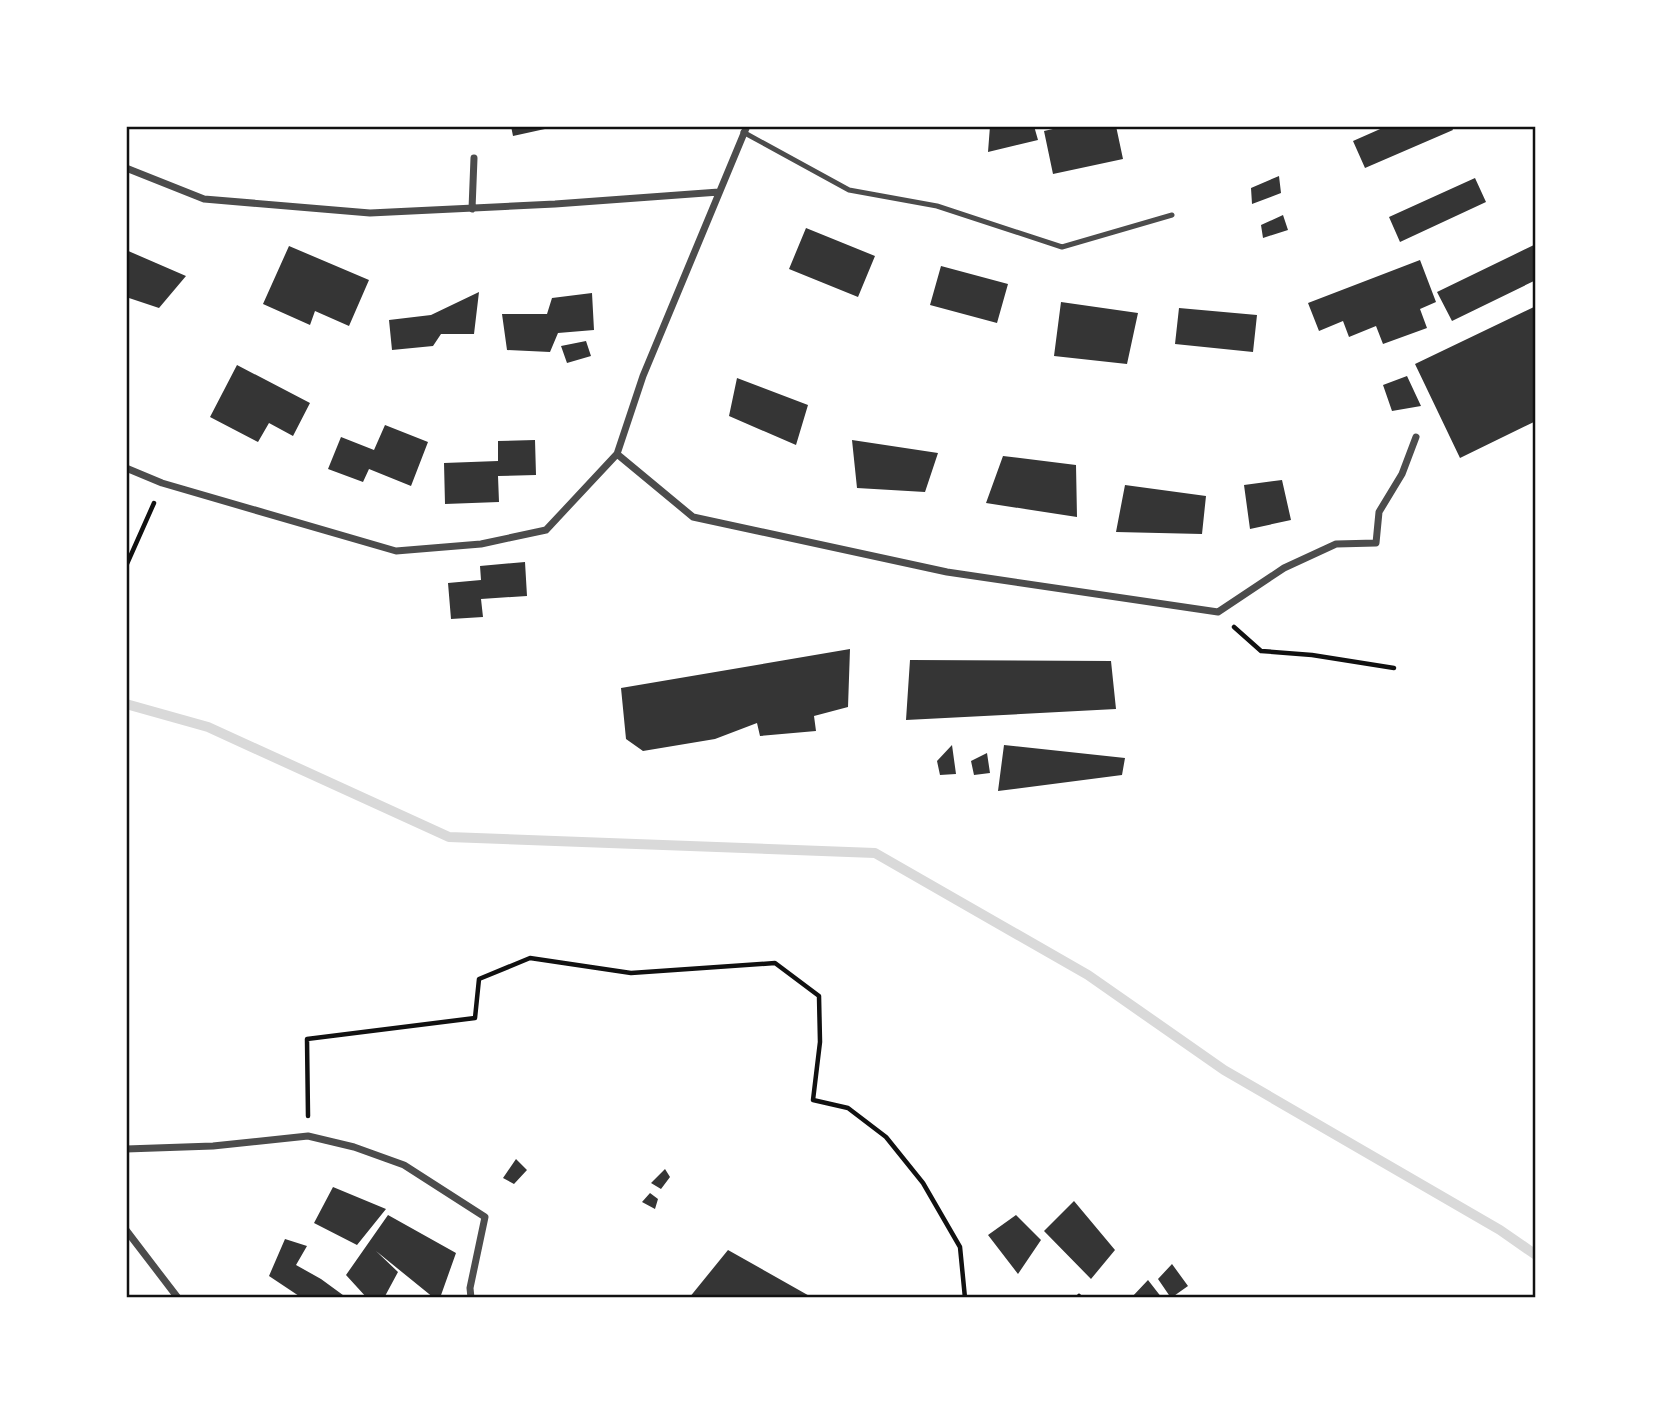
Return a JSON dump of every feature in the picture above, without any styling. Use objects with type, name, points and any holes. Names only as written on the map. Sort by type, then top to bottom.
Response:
[{"type":"street","points":[[126,468],[162,483],[396,551],[481,544],[546,530],[617,454],[643,376],[745,129]]},
{"type":"street","points":[[472,209],[474,158]]},
{"type":"street","points":[[126,168],[204,198],[370,213],[472,209],[719,192]]},
{"type":"street","points":[[617,454],[693,517],[947,572],[1218,612],[1284,568],[1336,544],[1376,543],[1379,513],[1402,474],[1416,437]]},
{"type":"street","points":[[126,1149],[213,1146],[308,1136],[354,1147],[404,1165],[485,1217],[470,1288],[471,1298]]},
{"type":"street","points":[[126,1230],[178,1298]]},
{"type":"lane","points":[[745,129],[849,190],[937,206],[1062,247],[1172,215]]},
{"type":"path","points":[[126,566],[162,483]]},
{"type":"path","points":[[1218,612],[1261,651],[1312,655],[1394,668]]},
{"type":"path","points":[[308,1136],[307,1039],[475,1018],[479,979],[530,958],[631,973],[775,963],[819,996],[820,1042],[813,1100],[848,1108],[867,1122],[886,1137],[923,1183],[960,1247],[965,1298]]},
{"type":"building","points":[[511,126],[554,126],[554,127],[513,136]]},
{"type":"building","points":[[990,126],[1034,126],[1038,140],[988,152]]},
{"type":"building","points":[[1066,126],[1116,126],[1123,159],[1053,174],[1044,131]]},
{"type":"building","points":[[1387,126],[1451,126],[1453,130],[1365,168],[1353,141]]},
{"type":"building","points":[[1279,176],[1281,193],[1252,204],[1251,188]]},
{"type":"building","points":[[1475,178],[1486,202],[1400,242],[1389,217]]},
{"type":"building","points":[[1283,215],[1288,230],[1263,238],[1261,225]]},
{"type":"building","points":[[806,228],[875,256],[858,297],[789,269]]},
{"type":"building","points":[[1536,244],[1536,280],[1452,321],[1437,292]]},
{"type":"building","points":[[289,246],[369,280],[349,326],[315,311],[310,325],[263,304]]},
{"type":"building","points":[[126,250],[186,276],[159,308],[126,297]]},
{"type":"building","points":[[1420,260],[1436,302],[1420,309],[1427,328],[1383,344],[1376,326],[1349,337],[1343,321],[1319,331],[1308,303]]},
{"type":"building","points":[[941,266],[1008,284],[997,323],[930,305]]},
{"type":"building","points":[[479,292],[474,334],[441,334],[433,346],[392,350],[389,320],[431,315]]},
{"type":"building","points":[[592,293],[594,330],[558,333],[550,352],[507,350],[502,314],[547,314],[552,298]]},
{"type":"building","points":[[1061,302],[1138,313],[1127,364],[1054,356]]},
{"type":"building","points":[[1536,306],[1536,421],[1460,458],[1415,364]]},
{"type":"building","points":[[1179,308],[1257,315],[1253,352],[1175,344]]},
{"type":"building","points":[[586,341],[591,356],[567,363],[561,346]]},
{"type":"building","points":[[237,365],[310,403],[293,436],[269,423],[258,442],[210,417]]},
{"type":"building","points":[[1407,376],[1421,406],[1392,411],[1383,385]]},
{"type":"building","points":[[737,378],[808,405],[796,445],[729,416]]},
{"type":"building","points":[[385,425],[428,442],[411,486],[369,469],[363,482],[328,469],[341,437],[374,450]]},
{"type":"building","points":[[535,440],[536,475],[498,476],[499,502],[445,504],[444,463],[498,461],[498,441]]},
{"type":"building","points":[[852,440],[938,453],[925,492],[857,488]]},
{"type":"building","points":[[1003,456],[1076,465],[1077,517],[986,503]]},
{"type":"building","points":[[1282,480],[1291,520],[1250,529],[1244,485]]},
{"type":"building","points":[[1125,485],[1206,496],[1202,534],[1116,532]]},
{"type":"building","points":[[525,562],[527,596],[481,599],[483,617],[451,619],[448,583],[481,580],[480,566]]},
{"type":"building","points":[[850,649],[848,707],[814,716],[816,731],[760,736],[757,723],[715,739],[643,751],[626,739],[621,688]]},
{"type":"building","points":[[910,660],[1111,661],[1116,709],[906,720]]},
{"type":"building","points":[[952,745],[956,774],[940,775],[937,761]]},
{"type":"building","points":[[1004,745],[1125,758],[1122,775],[998,791]]},
{"type":"building","points":[[987,753],[990,773],[974,775],[971,761]]},
{"type":"building","points":[[516,1159],[527,1170],[514,1184],[503,1178]]},
{"type":"building","points":[[665,1169],[670,1177],[661,1189],[651,1183]]},
{"type":"building","points":[[333,1187],[386,1209],[357,1245],[314,1223]]},
{"type":"building","points":[[650,1193],[658,1199],[655,1209],[642,1202]]},
{"type":"building","points":[[1074,1201],[1115,1250],[1091,1279],[1044,1231]]},
{"type":"building","points":[[388,1215],[456,1253],[440,1298],[434,1298],[376,1251],[398,1272],[384,1298],[367,1298],[346,1275]]},
{"type":"building","points":[[1016,1215],[1041,1240],[1018,1274],[988,1235]]},
{"type":"building","points":[[285,1239],[307,1246],[296,1265],[347,1298],[302,1298],[269,1276]]},
{"type":"building","points":[[728,1250],[813,1298],[689,1298]]},
{"type":"building","points":[[1172,1264],[1188,1286],[1171,1298],[1158,1279]]},
{"type":"building","points":[[1148,1280],[1162,1298],[1131,1298]]},
{"type":"waterway","points":[[126,704],[208,727],[449,837],[875,853],[1088,975],[1224,1070],[1500,1230],[1536,1255]]}]
